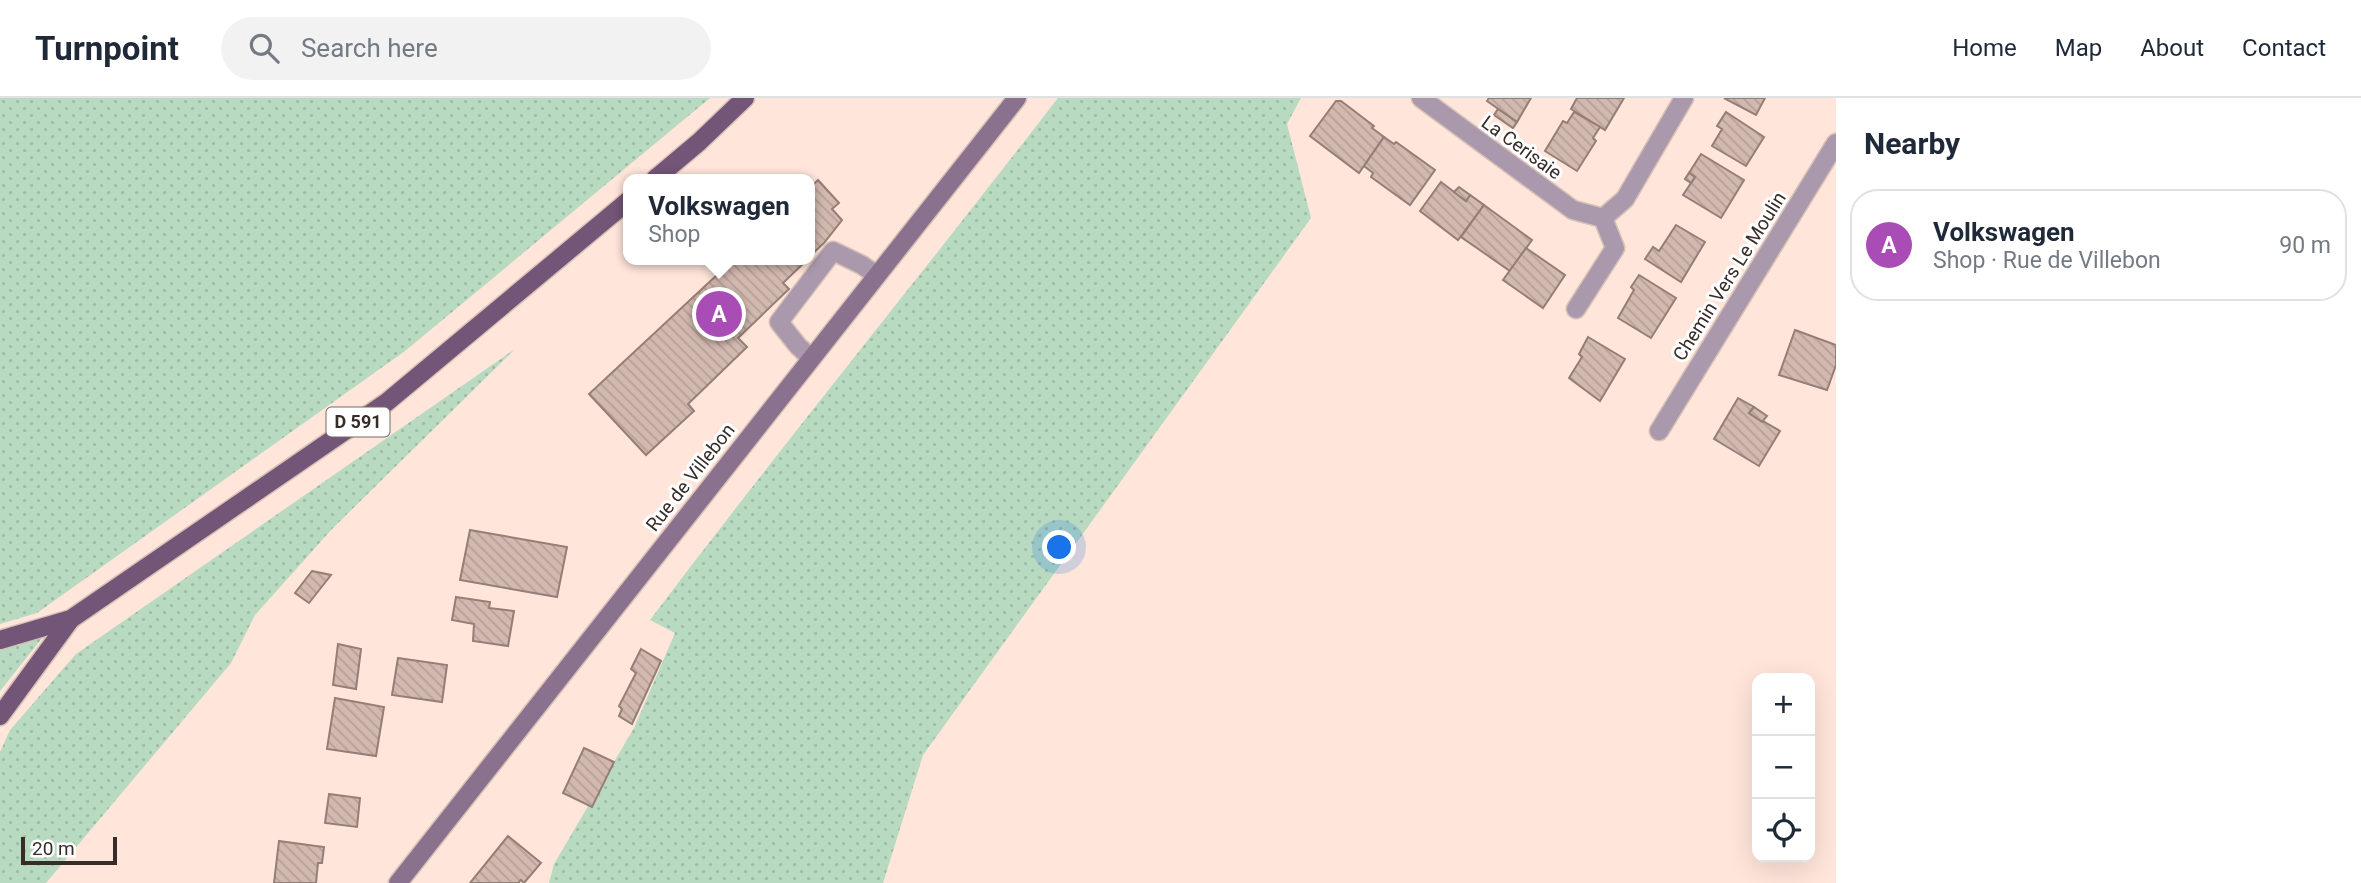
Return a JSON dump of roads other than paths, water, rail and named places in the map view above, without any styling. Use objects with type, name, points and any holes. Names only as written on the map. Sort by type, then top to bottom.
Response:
[{"type":"main road","points":[[661,174],[745,98]]},
{"type":"main road","name":"Rue de Villebon","points":[[398,883],[1017,98]]},
{"type":"main road","name":"D 591","points":[[0,640],[71,619],[387,402],[623,205]]},
{"type":"main road","name":"D 591","points":[[0,716],[71,619]]},
{"type":"street","name":"La Cerisaie","points":[[1421,98],[1573,211],[1603,218]]},
{"type":"street","points":[[1576,309],[1615,248],[1603,218],[1625,199],[1684,98]]},
{"type":"street","name":"Chemin Vers Le Moulin","points":[[1659,431],[1836,142]]},
{"type":"street","points":[[811,358],[779,322],[833,251],[877,275]]},
{"type":"place","name":"Volkswagen","points":[[719,314]]}]
